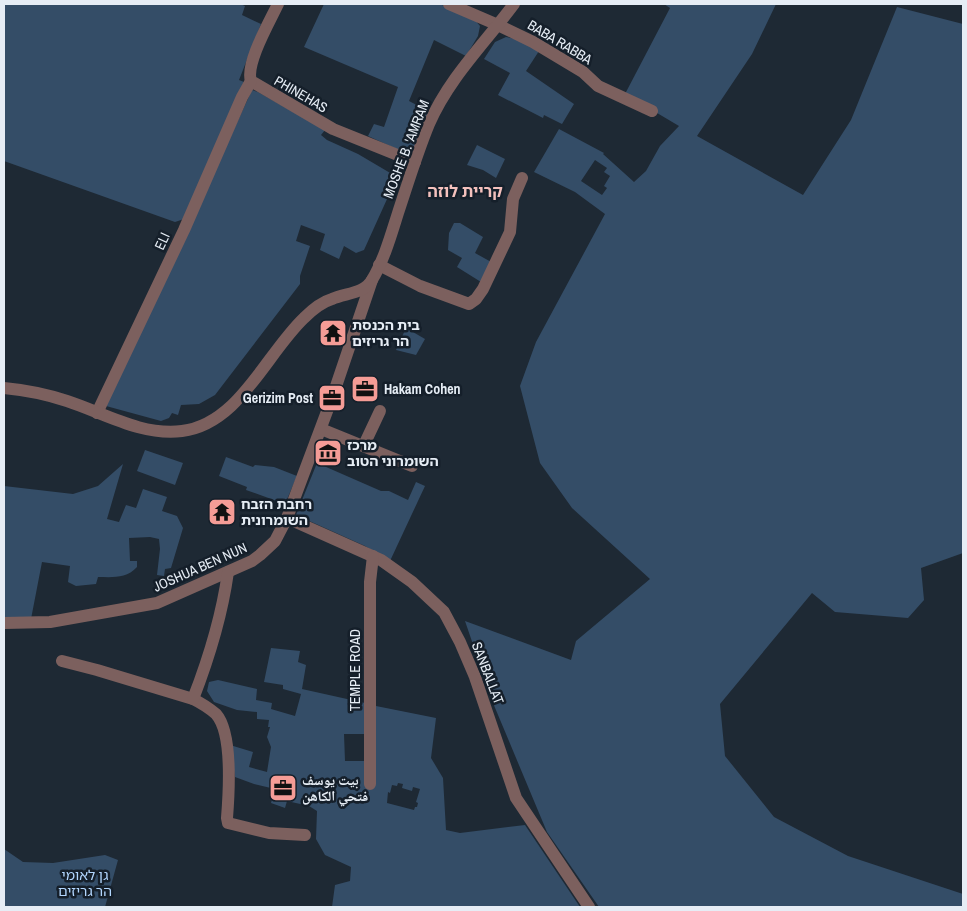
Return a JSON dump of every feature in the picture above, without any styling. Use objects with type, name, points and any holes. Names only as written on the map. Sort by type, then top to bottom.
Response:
[{"type":"street","points":[[251,81],[249,74],[254,57],[278,4]]},
{"type":"street","name":"BABA RABBA","points":[[449,4],[498,24],[533,42],[583,72],[598,86],[652,111]]},
{"type":"street","name":"MOSHE B. 'AMRAM","points":[[372,280],[394,226],[429,125],[446,90],[463,66],[514,4]]},
{"type":"street","name":"PHINEHAS","points":[[251,81],[333,129],[415,162]]},
{"type":"street","name":"ELI","points":[[97,413],[251,81]]},
{"type":"street","points":[[379,265],[420,286],[469,304],[476,299],[483,289],[510,232],[513,199],[522,178]]},
{"type":"street","points":[[4,388],[45,394],[132,425],[160,431],[182,431],[204,425],[218,417],[240,398],[305,317],[329,299],[365,288],[372,280]]},
{"type":"street","name":"JOSHUA BEN NUN","points":[[4,622],[50,622],[157,603],[252,561],[268,548],[280,532],[287,518],[321,429],[372,280]]},
{"type":"street","points":[[364,445],[380,410]]},
{"type":"street","points":[[321,429],[412,466]]},
{"type":"street","name":"SANBALLAT","points":[[287,518],[381,560],[412,582],[444,612],[460,642],[475,677],[516,798],[589,907]]},
{"type":"street","name":"TEMPLE ROAD","points":[[370,784],[370,582],[373,556]]},
{"type":"street","points":[[193,699],[206,666],[224,598],[228,572]]},
{"type":"street","points":[[62,661],[202,703],[217,715],[226,737],[230,780],[226,818],[228,823],[269,833],[306,835]]},
{"type":"green space","points":[[4,4],[240,4],[245,6],[242,15],[261,24],[239,80],[244,82],[184,219],[175,222],[4,161]]},
{"type":"green space","points":[[324,4],[440,4],[475,20],[480,26],[478,36],[466,56],[434,40],[409,101],[432,113],[412,156],[368,136],[374,124],[384,127],[398,87],[304,47]]},
{"type":"green space","points":[[664,4],[776,4],[752,54],[697,136],[803,195],[851,120],[897,7],[963,24],[963,553],[921,568],[924,600],[908,618],[835,612],[812,593],[720,704],[725,756],[774,817],[848,856],[963,894],[963,907],[599,907],[547,832],[493,703],[465,621],[571,660],[576,641],[650,579],[572,508],[540,463],[520,386],[536,342],[605,214],[575,192],[534,172],[559,129],[604,153],[634,182],[646,171],[660,146],[679,126],[625,94],[670,8]],"holes":[[[595,160],[607,168],[604,172],[610,176],[604,186],[607,188],[602,195],[581,181]]]},
{"type":"green space","points":[[506,37],[522,40],[539,51],[526,71],[574,104],[562,124],[544,115],[543,118],[498,95],[510,73],[484,59],[495,42]]},
{"type":"green space","points":[[252,90],[325,130],[321,135],[327,140],[358,154],[397,177],[364,250],[356,253],[344,246],[339,259],[320,250],[325,234],[301,225],[296,241],[310,246],[300,276],[300,284],[215,395],[199,404],[181,405],[178,415],[172,413],[169,418],[161,421],[106,406]]},
{"type":"green space","points":[[477,145],[505,159],[496,178],[483,170],[467,165]]},
{"type":"green space","points":[[454,223],[460,223],[483,237],[475,253],[493,263],[481,282],[457,267],[462,258],[448,250],[449,233]]},
{"type":"green space","points":[[406,328],[425,339],[416,355],[396,350]]},
{"type":"green space","points":[[145,450],[183,463],[175,485],[137,471]]},
{"type":"green space","points":[[226,457],[253,467],[255,465],[274,467],[297,476],[285,504],[246,490],[247,487],[219,476]]},
{"type":"green space","points":[[317,463],[381,491],[389,491],[408,500],[416,482],[425,486],[390,561],[365,546],[296,515]]},
{"type":"green space","points":[[123,464],[107,519],[119,522],[126,505],[136,508],[143,489],[167,497],[162,511],[177,516],[183,528],[171,568],[165,569],[164,576],[157,575],[160,549],[159,539],[150,537],[129,538],[130,561],[137,561],[137,567],[133,571],[119,576],[98,577],[96,584],[76,586],[68,582],[70,566],[42,562],[31,619],[4,619],[4,486],[73,494],[98,486]]},
{"type":"green space","points":[[271,648],[300,651],[298,662],[306,665],[302,689],[365,703],[364,734],[344,734],[345,761],[364,761],[376,706],[436,718],[431,758],[443,778],[446,830],[460,833],[525,825],[580,907],[332,907],[335,885],[350,881],[351,867],[325,855],[316,839],[317,811],[309,806],[287,801],[285,808],[271,803],[275,789],[235,777],[230,745],[253,752],[249,767],[267,772],[271,747],[267,737],[270,727],[268,727],[269,720],[257,719],[257,712],[237,710],[214,702],[207,691],[209,682],[218,680],[257,689],[256,700],[272,703],[271,709],[295,716],[301,694],[283,689],[283,685],[264,682]],"holes":[[[403,784],[402,788],[412,791],[413,787],[420,789],[416,802],[418,803],[417,807],[414,810],[387,803],[388,792],[390,793],[392,785]]]},
{"type":"green space","name":"גן לאומי הר גריזים","points":[[4,849],[23,862],[53,863],[105,855],[118,860],[105,907],[4,907]]},
{"type":"place","name":"בית הכנסת הר גריזים","points":[[333,333]]},
{"type":"place","name":"Hakam Cohen","points":[[365,389]]},
{"type":"place","name":"Gerizim Post","points":[[332,398]]},
{"type":"place","name":"מרכז השומרוני הטוב","points":[[328,453]]},
{"type":"place","name":"רחבת הזבח השומרונית","points":[[222,512]]},
{"type":"place","name":"بيت يوسف فتحي الكاهن","points":[[283,788]]},
{"type":"district","name":"קריית לוזה","points":[[465,191]]}]
